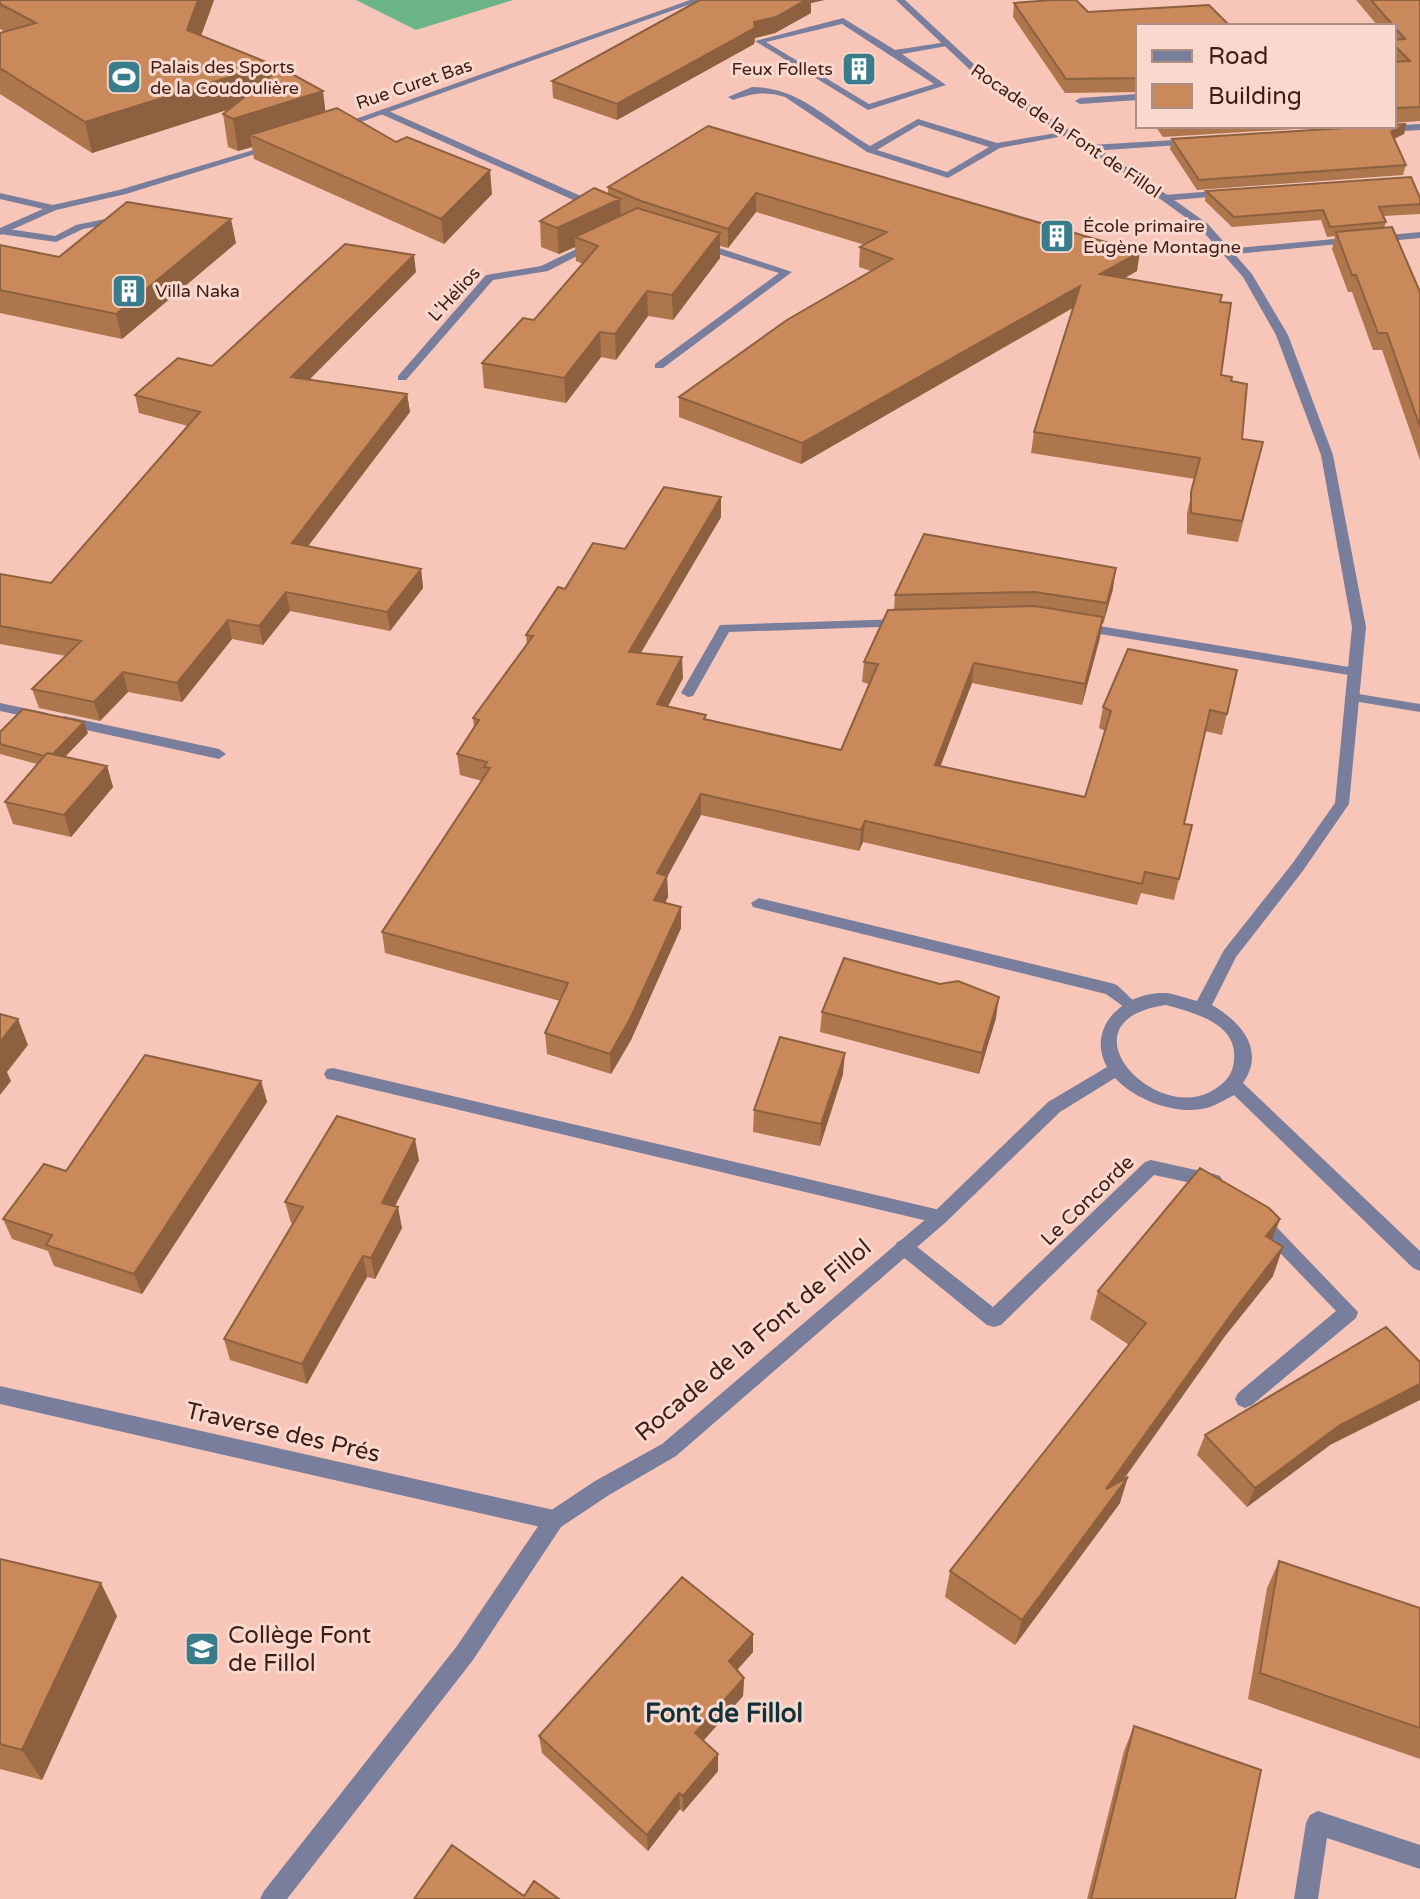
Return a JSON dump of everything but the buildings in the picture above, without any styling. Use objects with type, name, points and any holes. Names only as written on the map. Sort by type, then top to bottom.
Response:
[{"type":"street","name":"Rue Curet Bas","points":[[324,131],[698,0]]},
{"type":"street","name":"Rocade de la Font de Fillol","points":[[900,0],[988,82],[1204,226],[1248,276],[1282,335],[1327,455],[1359,627],[1342,804],[1230,954],[1203,1006]]},
{"type":"street","points":[[894,53],[941,85],[868,107],[759,41],[843,21],[894,53],[944,44]]},
{"type":"street","points":[[733,97],[745,91],[776,89],[870,150],[948,175],[997,146],[1069,134]]},
{"type":"street","points":[[1080,101],[1136,97]]},
{"type":"street","points":[[384,112],[607,212]]},
{"type":"street","points":[[870,150],[918,122],[997,146]]},
{"type":"street","points":[[1375,130],[1420,127]]},
{"type":"street","points":[[1091,148],[1175,138],[1208,141]]},
{"type":"street","points":[[1,231],[53,208],[122,192],[279,145]]},
{"type":"street","points":[[1164,198],[1239,192]]},
{"type":"street","points":[[0,196],[53,208]]},
{"type":"street","points":[[1,231],[56,239],[80,227],[136,218]]},
{"type":"street","points":[[1226,252],[1420,235]]},
{"type":"street","name":"L'Hélios","points":[[402,378],[490,277],[544,269],[610,237]]},
{"type":"street","points":[[659,366],[787,272],[696,244]]},
{"type":"street","points":[[688,693],[725,628],[925,622]]},
{"type":"street","points":[[1062,625],[1355,672]]},
{"type":"street","points":[[1352,697],[1420,708]]},
{"type":"street","points":[[0,707],[219,754]]},
{"type":"street","points":[[759,903],[1111,989],[1131,1006]]},
{"type":"street","points":[[1166,999],[1203,1006],[1220,1016],[1243,1044],[1246,1059],[1243,1073],[1235,1086],[1221,1096],[1203,1101],[1165,1100],[1133,1085],[1117,1069],[1108,1045],[1110,1030],[1118,1017],[1131,1006],[1166,999]]},
{"type":"street","name":"Rocade de la Font de Fillol","points":[[272,1899],[465,1653],[554,1520],[669,1450],[940,1217],[1054,1107],[1117,1069]]},
{"type":"street","points":[[333,1074],[940,1217]]},
{"type":"street","points":[[1235,1086],[1420,1263]]},
{"type":"street","name":"Le Concorde","points":[[904,1247],[994,1319],[1151,1167],[1222,1183],[1349,1312],[1245,1399]]},
{"type":"street","name":"Traverse des Prés","points":[[0,1395],[554,1520]]},
{"type":"street","points":[[1306,1899],[1318,1823],[1420,1857]]},
{"type":"green space","points":[[356,0],[513,0],[416,30]]},
{"type":"place","name":"Feux Follets","points":[[859,69]]},
{"type":"place","name":"Palais des Sports de la Coudoulière","points":[[124,77]]},
{"type":"place","name":"École primaire Eugène Montagne","points":[[1057,236]]},
{"type":"place","name":"Villa Naka","points":[[129,291]]},
{"type":"place","name":"Collège Font de Fillol","points":[[202,1649]]},
{"type":"district","name":"Font de Fillol","points":[[724,1713]]}]
